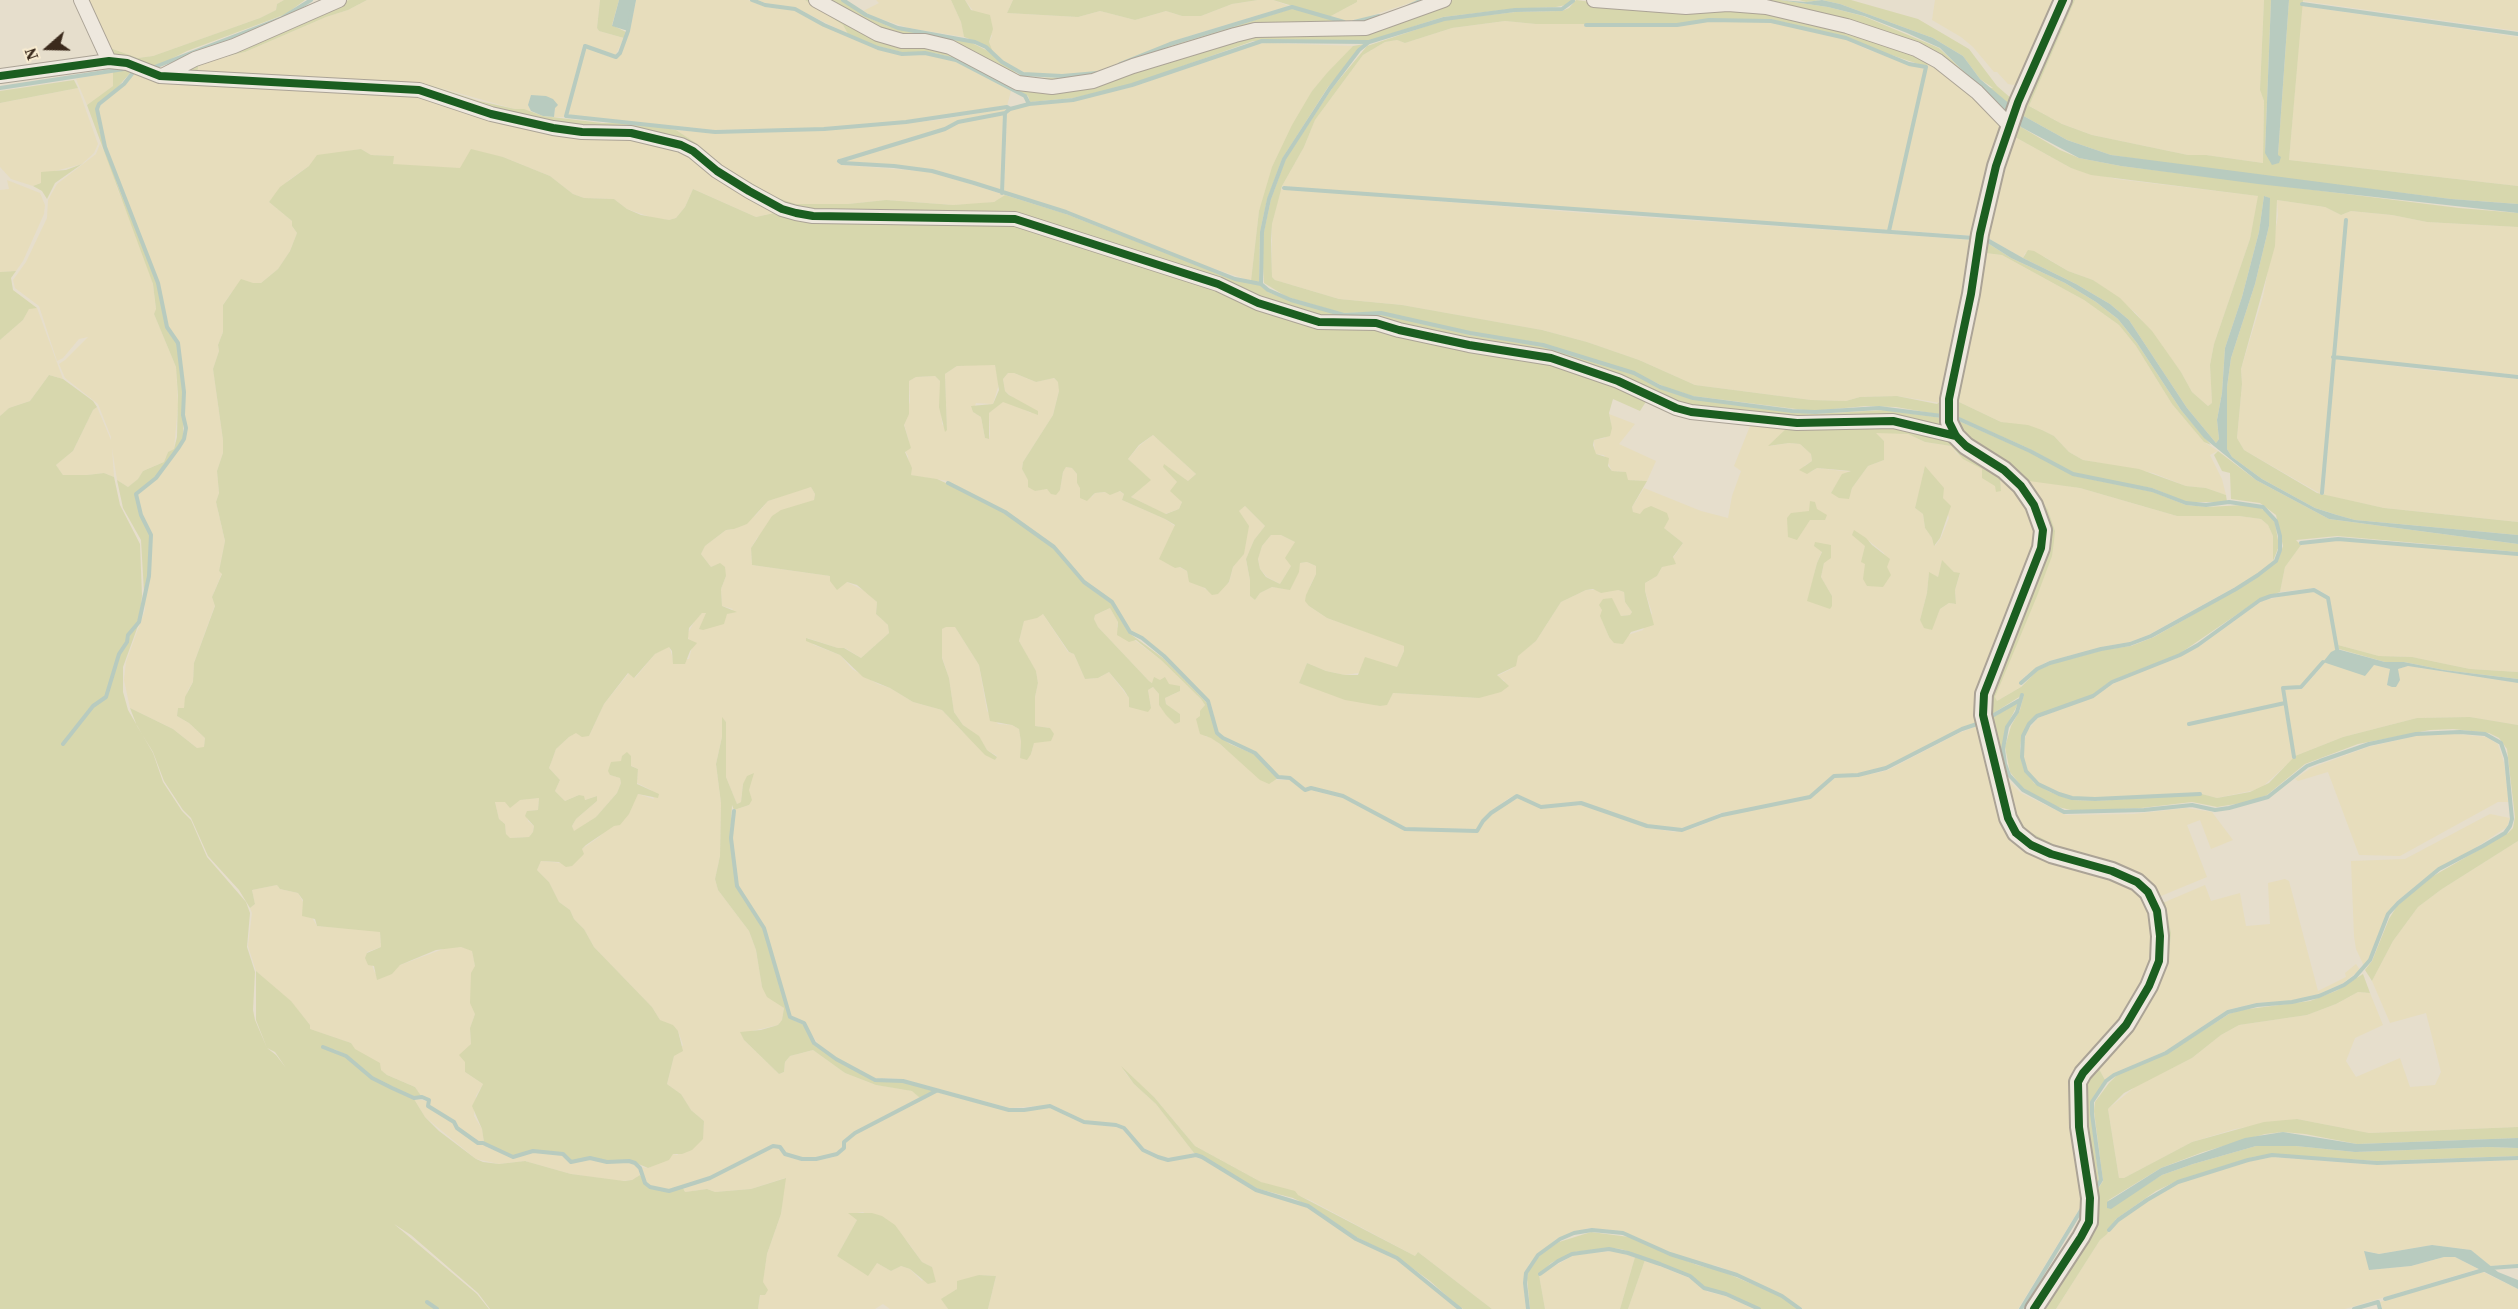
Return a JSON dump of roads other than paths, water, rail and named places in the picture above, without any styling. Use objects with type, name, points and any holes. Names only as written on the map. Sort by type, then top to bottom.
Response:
[{"type":"street","points":[[81,0],[110,61]]},
{"type":"street","points":[[160,76],[195,58],[234,46],[339,0]]},
{"type":"street","points":[[816,0],[878,34],[902,41],[925,41],[950,47],[1018,83],[1052,87],[1094,81],[1143,63],[1255,30],[1366,28],[1444,0]]},
{"type":"street","points":[[1594,0],[1686,7],[1728,4],[1766,7],[1847,26],[1916,49],[1938,61],[1977,92],[2009,124]]},
{"type":"street","points":[[2034,1309],[2089,1222],[2090,1198],[2079,1127],[2078,1082],[2082,1072],[2126,1025],[2149,986],[2159,961],[2160,936],[2157,911],[2148,892],[2137,882],[2112,871],[2051,854],[2031,845],[2016,833],[2008,818],[1983,715],[1984,694],[2041,548],[2043,530],[2034,505],[2021,486],[2004,470],[1966,446],[1956,436],[1948,422],[1948,399],[1971,294],[1980,234],[2009,124],[2063,0]]},
{"type":"street","points":[[0,76],[110,61],[127,63],[160,76],[419,90],[491,114],[553,128],[582,132],[611,131],[660,138],[693,151],[717,171],[748,191],[782,209],[796,213],[813,216],[1015,219],[1218,284],[1257,303],[1319,322],[1376,323],[1469,345],[1551,358],[1618,381],[1676,408],[1691,412],[1797,423],[1893,421],[1956,436]]},
{"type":"waterway","points":[[152,68],[282,18],[311,0]]},
{"type":"waterway","points":[[634,0],[628,31],[620,53],[616,57],[585,46],[566,116],[715,132],[824,129],[906,122],[1073,100],[1132,85],[1262,41],[1369,42]]},
{"type":"waterway","points":[[752,0],[765,5],[795,9],[824,25],[878,48],[902,54],[925,53],[956,60],[1025,96],[1029,104]]},
{"type":"waterway","points":[[843,0],[866,15],[898,28],[975,42],[986,47],[1002,62],[1023,74],[1062,76],[1097,73]]},
{"type":"waterway","points":[[1409,6],[1422,0]]},
{"type":"waterway","points":[[1573,1],[1562,9],[1515,10],[1444,19],[1369,42],[1359,50],[1330,88],[1284,159],[1269,199],[1262,232],[1261,284],[1268,290],[1291,300],[1344,315],[1381,313],[1470,333],[1543,345],[1634,373],[1660,387],[1693,398],[1792,411],[1879,408],[1942,416]]},
{"type":"waterway","points":[[2302,4],[2518,34]]},
{"type":"waterway","points":[[1120,64],[1170,44],[1292,7],[1344,22]]},
{"type":"waterway","points":[[1354,22],[1379,16]]},
{"type":"waterway","points":[[1586,25],[1677,25],[1709,20],[1771,21],[1846,38],[1909,64],[1926,67],[1889,231]]},
{"type":"waterway","points":[[0,88],[124,69]]},
{"type":"waterway","points":[[63,744],[93,706],[106,697],[119,654],[127,642],[128,635],[139,622],[149,576],[151,535],[141,515],[136,494],[156,478],[184,439],[186,428],[178,343],[167,327],[158,283],[105,147],[97,109],[99,104],[124,84],[135,70]]},
{"type":"waterway","points":[[840,161],[945,129],[958,122],[1005,113],[1010,109]]},
{"type":"waterway","points":[[1002,193],[1005,113]]},
{"type":"waterway","points":[[839,161],[932,171],[974,183],[1066,212],[1235,279],[1261,284]]},
{"type":"waterway","points":[[1284,188],[1974,238]]},
{"type":"waterway","points":[[2322,493],[2346,220]]},
{"type":"waterway","points":[[2333,357],[2518,377]]},
{"type":"waterway","points":[[1959,419],[2030,451],[2073,474],[2152,490],[2186,503],[2206,505],[2229,502],[2263,507],[2276,521],[2280,536],[2280,550],[2276,561],[2236,589],[2151,636],[2130,644],[2101,649],[2050,663],[2037,669],[2021,683]]},
{"type":"waterway","points":[[948,483],[1005,512],[1054,547],[1084,582],[1112,602],[1130,632],[1142,638],[1164,656],[1208,701],[1217,733],[1223,738],[1255,753],[1278,777],[1290,778],[1305,790],[1311,788],[1343,796],[1405,829],[1477,831],[1491,813],[1517,796],[1541,807],[1581,803],[1647,826],[1682,830],[1722,815],[1810,797],[1834,776],[1858,775],[1886,768],[1962,729],[1980,723]]},
{"type":"waterway","points":[[2301,543],[2338,539],[2518,554]]},
{"type":"waterway","points":[[2200,794],[2095,799],[2072,798],[2059,794],[2038,784],[2026,771],[2022,757],[2023,736],[2029,724],[2037,716],[2093,696],[2112,682],[2180,655],[2198,645],[2260,600],[2271,596],[2314,590],[2328,598],[2337,649]]},
{"type":"waterway","points":[[2294,757],[2283,688],[2301,687],[2323,662]]},
{"type":"waterway","points":[[2022,695],[2017,712],[2007,727],[2003,749],[2005,764],[2009,775],[2023,790],[2064,812],[2144,810],[2192,805],[2215,810],[2229,808],[2268,797],[2307,766],[2369,744],[2416,734],[2460,732],[2485,734],[2501,743],[2506,758],[2512,819],[2510,826],[2505,833],[2439,869],[2398,903],[2388,914],[2370,960],[2355,977],[2344,985],[2319,996],[2292,1002],[2257,1005],[2228,1012],[2166,1053],[2114,1075],[2106,1081],[2092,1102],[2101,1180],[2096,1188]]},
{"type":"waterway","points":[[1992,716],[2020,700]]},
{"type":"waterway","points":[[2189,724],[2285,703]]},
{"type":"waterway","points":[[734,811],[731,838],[737,886],[764,928],[790,1017],[804,1023],[814,1043],[836,1059],[875,1080],[903,1081],[1009,1110],[1050,1106],[1084,1122],[1116,1125],[1124,1128],[1143,1150],[1168,1160],[1196,1155],[1202,1157],[1256,1190],[1308,1206],[1356,1239],[1397,1258],[1460,1309]]},
{"type":"waterway","points":[[323,1047],[346,1056],[372,1078],[414,1098],[422,1097],[429,1100],[428,1106],[454,1122],[457,1128],[478,1143],[483,1143],[513,1157],[533,1151],[563,1154],[571,1162],[590,1158],[607,1162],[629,1161],[640,1168],[645,1183],[650,1187],[669,1191],[710,1178],[773,1146],[780,1147],[785,1154],[802,1159],[816,1159],[837,1154],[844,1148],[844,1142],[855,1133],[936,1091]]},
{"type":"waterway","points":[[2109,1230],[2118,1220],[2178,1182],[2248,1160],[2272,1155],[2377,1163],[2518,1158]]},
{"type":"waterway","points":[[2021,1309],[2083,1207]]},
{"type":"waterway","points":[[1528,1309],[1526,1273],[1538,1255],[1560,1239],[1574,1233],[1592,1230],[1623,1233],[1670,1254],[1737,1275],[1782,1296],[1800,1309]]},
{"type":"waterway","points":[[1540,1274],[1572,1254],[1609,1249],[1660,1264],[1690,1276],[1704,1288],[1726,1294],[1759,1309]]},
{"type":"waterway","points":[[2385,1299],[2490,1268],[2518,1266]]},
{"type":"waterway","points":[[427,1302],[437,1309]]},
{"type":"waterway","points":[[2354,1309],[2378,1302],[2380,1309]]}]
